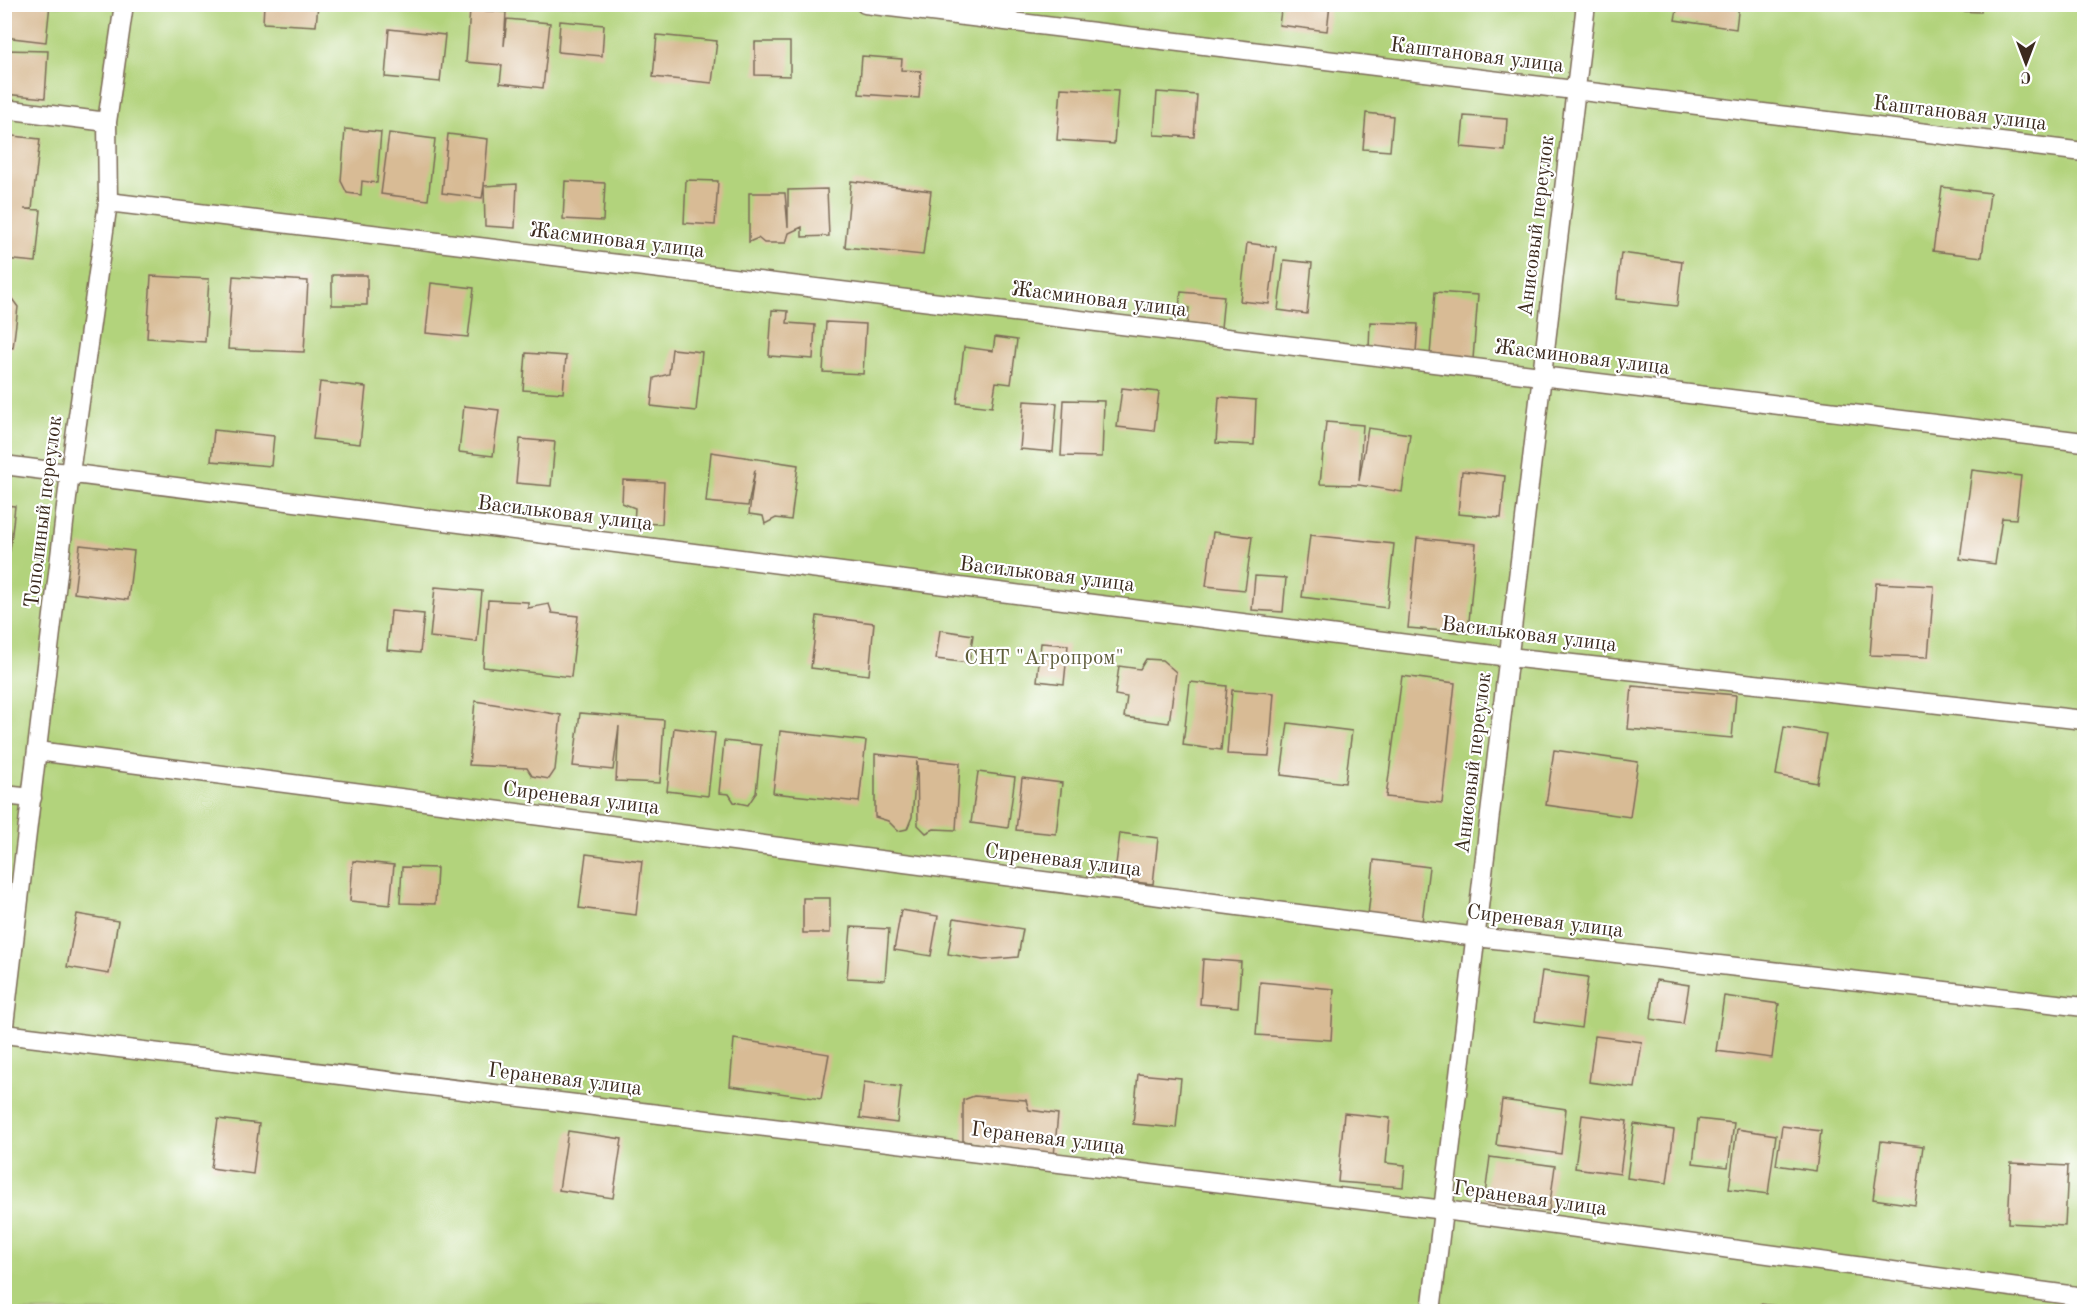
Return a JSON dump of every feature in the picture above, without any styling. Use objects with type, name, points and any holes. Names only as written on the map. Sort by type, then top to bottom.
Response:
[{"type":"lane","name":"Тополиный переулок","points":[[4,1025],[70,474],[108,202],[107,122],[124,4]]},
{"type":"lane","name":"Каштановая улица","points":[[865,4],[2085,152]]},
{"type":"lane","name":"Анисовый переулок","points":[[1431,1311],[1586,4]]},
{"type":"lane","points":[[4,109],[107,122]]},
{"type":"lane","name":"Жасминовая улица","points":[[108,202],[2085,442]]},
{"type":"lane","name":"Васильковая улица","points":[[4,465],[1509,657],[2085,720]]},
{"type":"lane","name":"Сиреневая улица","points":[[37,751],[1477,937],[2085,1007]]},
{"type":"lane","points":[[4,795],[32,798]]},
{"type":"lane","name":"Гераневая улица","points":[[4,1034],[1444,1210],[2085,1298]]},
{"type":"green space","name":"СНТ \"Агропром\"","points":[[5,5],[2084,5],[2084,1311],[5,1312]]},
{"type":"building","points":[[4,4],[50,4],[46,42],[4,37]]},
{"type":"building","points":[[264,4],[318,4],[316,26],[263,23]]},
{"type":"building","points":[[1282,4],[1330,4],[1327,31],[1279,25]]},
{"type":"building","points":[[1678,4],[1739,4],[1736,29],[1675,20]]},
{"type":"building","points":[[1931,4],[1981,4],[1981,12],[1931,10]]},
{"type":"building","points":[[470,10],[506,12],[504,46],[507,19],[550,23],[543,88],[500,83],[502,65],[466,62]]},
{"type":"building","points":[[560,21],[604,25],[602,56],[558,52]]},
{"type":"building","points":[[389,29],[445,35],[440,82],[385,77]]},
{"type":"building","points":[[657,35],[717,41],[712,83],[653,77]]},
{"type":"building","points":[[755,42],[790,42],[790,76],[755,75]]},
{"type":"building","points":[[4,50],[48,51],[45,98],[4,94]]},
{"type":"building","points":[[862,56],[902,59],[901,70],[921,71],[919,98],[859,94]]},
{"type":"building","points":[[1061,88],[1118,91],[1114,144],[1057,140]]},
{"type":"building","points":[[1157,92],[1197,95],[1194,137],[1154,135]]},
{"type":"building","points":[[1366,113],[1393,116],[1390,151],[1363,149]]},
{"type":"building","points":[[1464,116],[1507,119],[1505,151],[1461,147]]},
{"type":"building","points":[[345,129],[381,132],[377,183],[362,181],[361,195],[347,193],[341,181]]},
{"type":"building","points":[[389,133],[435,139],[428,200],[381,194]]},
{"type":"building","points":[[448,134],[488,139],[482,198],[442,193]]},
{"type":"building","points":[[4,135],[40,139],[32,209],[24,209],[41,210],[36,262],[4,259]]},
{"type":"building","points":[[686,180],[718,181],[715,225],[684,223]]},
{"type":"building","points":[[565,181],[605,183],[603,221],[563,219]]},
{"type":"building","points":[[851,181],[931,191],[923,255],[845,247]]},
{"type":"building","points":[[517,184],[515,228],[485,226],[484,186]]},
{"type":"building","points":[[1942,187],[1990,193],[1982,257],[1933,251]]},
{"type":"building","points":[[827,189],[829,236],[802,237],[802,227],[789,233],[786,243],[764,243],[758,238],[749,242],[749,193],[785,193],[788,227],[788,190]]},
{"type":"building","points":[[1247,243],[1276,247],[1269,304],[1240,301]]},
{"type":"building","points":[[1621,253],[1682,261],[1677,306],[1616,299]]},
{"type":"building","points":[[1284,260],[1312,263],[1307,314],[1278,310]]},
{"type":"building","points":[[332,275],[367,275],[367,305],[332,305]]},
{"type":"building","points":[[151,276],[209,279],[205,342],[147,338]]},
{"type":"building","points":[[233,276],[308,281],[304,352],[228,349]]},
{"type":"building","points":[[431,283],[474,288],[468,337],[426,333]]},
{"type":"building","points":[[1181,292],[1224,296],[1221,328],[1187,324],[1189,308],[1179,307]]},
{"type":"building","points":[[1435,292],[1478,295],[1473,359],[1430,355]]},
{"type":"building","points":[[4,296],[10,296],[18,307],[13,348],[4,347]]},
{"type":"building","points":[[772,310],[788,311],[787,323],[815,325],[813,359],[769,356]]},
{"type":"building","points":[[826,322],[866,324],[863,374],[823,372]]},
{"type":"building","points":[[1370,322],[1418,324],[1416,352],[1369,350]]},
{"type":"building","points":[[995,337],[1017,340],[1011,384],[996,382],[992,407],[957,403],[964,347],[993,351]]},
{"type":"building","points":[[672,349],[702,352],[696,411],[651,406],[654,378],[669,374]]},
{"type":"building","points":[[526,353],[566,356],[563,393],[523,390]]},
{"type":"building","points":[[320,382],[366,387],[360,444],[313,439]]},
{"type":"building","points":[[1122,388],[1159,392],[1154,431],[1117,427]]},
{"type":"building","points":[[1219,397],[1256,400],[1254,445],[1216,443]]},
{"type":"building","points":[[1064,400],[1104,401],[1102,457],[1061,456]]},
{"type":"building","points":[[1024,401],[1057,403],[1053,452],[1020,449]]},
{"type":"building","points":[[464,406],[499,410],[493,456],[459,452]]},
{"type":"building","points":[[1326,422],[1363,425],[1359,481],[1368,428],[1410,434],[1402,492],[1359,485],[1320,484]]},
{"type":"building","points":[[214,430],[274,436],[271,466],[211,461]]},
{"type":"building","points":[[520,439],[555,442],[551,486],[516,483]]},
{"type":"building","points":[[711,452],[798,465],[791,520],[776,518],[765,524],[763,516],[749,514],[755,470],[748,506],[706,502]]},
{"type":"building","points":[[1972,470],[2021,476],[2016,519],[2002,518],[1995,564],[1960,559]]},
{"type":"building","points":[[1462,471],[1505,476],[1501,518],[1458,514]]},
{"type":"building","points":[[623,480],[664,482],[662,524],[634,523],[635,508],[622,503]]},
{"type":"building","points":[[4,505],[15,506],[10,551],[4,551]]},
{"type":"building","points":[[1213,532],[1252,537],[1245,590],[1206,586]]},
{"type":"building","points":[[1310,535],[1394,544],[1387,608],[1302,597]]},
{"type":"building","points":[[1417,538],[1476,544],[1468,633],[1408,628]]},
{"type":"building","points":[[80,545],[134,551],[128,600],[74,593]]},
{"type":"building","points":[[1255,576],[1286,578],[1283,612],[1252,610]]},
{"type":"building","points":[[1876,583],[1934,586],[1928,657],[1870,655]]},
{"type":"building","points":[[435,587],[482,591],[477,642],[430,637]]},
{"type":"building","points":[[488,600],[528,602],[528,608],[549,604],[552,613],[578,616],[571,677],[483,667]]},
{"type":"building","points":[[391,611],[424,614],[420,653],[387,650]]},
{"type":"building","points":[[817,616],[874,623],[869,675],[811,668]]},
{"type":"building","points":[[940,630],[973,635],[969,663],[936,659]]},
{"type":"building","points":[[1041,643],[1068,645],[1064,684],[1037,681]]},
{"type":"building","points":[[1146,659],[1162,660],[1176,672],[1169,723],[1124,717],[1127,697],[1115,695],[1119,666],[1140,669]]},
{"type":"building","points":[[1402,676],[1455,683],[1442,803],[1386,797]]},
{"type":"building","points":[[1190,682],[1227,686],[1221,750],[1183,745]]},
{"type":"building","points":[[1632,686],[1736,695],[1732,738],[1628,729]]},
{"type":"building","points":[[1232,690],[1274,693],[1269,756],[1227,754]]},
{"type":"building","points":[[475,701],[561,715],[555,770],[549,779],[532,776],[527,768],[469,765]]},
{"type":"building","points":[[580,713],[664,720],[660,783],[616,781],[619,726],[613,770],[573,766]]},
{"type":"building","points":[[1288,723],[1352,731],[1345,783],[1281,775]]},
{"type":"building","points":[[1784,727],[1826,734],[1817,783],[1776,775]]},
{"type":"building","points":[[674,728],[715,733],[708,796],[667,791]]},
{"type":"building","points":[[780,731],[866,741],[859,802],[773,793]]},
{"type":"building","points":[[724,741],[761,745],[756,793],[748,805],[734,802],[729,794],[719,793]]},
{"type":"building","points":[[1554,750],[1638,762],[1630,817],[1546,805]]},
{"type":"building","points":[[875,754],[960,763],[956,830],[934,829],[926,833],[918,825],[917,761],[912,817],[907,829],[898,831],[888,821],[875,817]]},
{"type":"building","points":[[978,772],[1015,777],[1008,828],[971,823]]},
{"type":"building","points":[[1022,778],[1062,783],[1056,834],[1016,830]]},
{"type":"building","points":[[1120,833],[1158,838],[1153,884],[1114,880]]},
{"type":"building","points":[[586,854],[642,861],[636,915],[579,908]]},
{"type":"building","points":[[1374,860],[1429,867],[1422,922],[1368,915]]},
{"type":"building","points":[[353,861],[394,865],[390,905],[350,901]]},
{"type":"building","points":[[402,867],[437,868],[435,904],[400,903]]},
{"type":"building","points":[[803,898],[830,898],[830,933],[803,933]]},
{"type":"building","points":[[901,910],[938,916],[931,956],[894,950]]},
{"type":"building","points":[[77,914],[118,921],[109,974],[67,967]]},
{"type":"building","points":[[954,918],[1023,929],[1018,957],[983,960],[948,954]]},
{"type":"building","points":[[851,927],[889,929],[885,980],[847,978]]},
{"type":"building","points":[[1203,959],[1241,962],[1238,1007],[1200,1004]]},
{"type":"building","points":[[1542,971],[1588,977],[1581,1028],[1535,1021]]},
{"type":"building","points":[[1656,980],[1689,985],[1683,1024],[1651,1019]]},
{"type":"building","points":[[1260,982],[1334,989],[1331,1040],[1256,1035]]},
{"type":"building","points":[[1724,996],[1779,1004],[1772,1058],[1716,1051]]},
{"type":"building","points":[[1595,1036],[1642,1042],[1635,1088],[1589,1082]]},
{"type":"building","points":[[734,1039],[829,1054],[821,1099],[730,1086]]},
{"type":"building","points":[[1138,1074],[1181,1078],[1176,1128],[1133,1124]]},
{"type":"building","points":[[864,1082],[901,1087],[897,1123],[860,1118]]},
{"type":"building","points":[[974,1096],[1026,1100],[1029,1110],[1058,1114],[1054,1156],[963,1141],[963,1100]]},
{"type":"building","points":[[1502,1100],[1566,1109],[1561,1154],[1496,1145]]},
{"type":"building","points":[[1344,1113],[1390,1118],[1386,1163],[1405,1165],[1403,1187],[1338,1182]]},
{"type":"building","points":[[1582,1115],[1627,1121],[1620,1174],[1575,1168]]},
{"type":"building","points":[[218,1119],[259,1124],[253,1174],[211,1168]]},
{"type":"building","points":[[1698,1119],[1734,1123],[1728,1167],[1693,1163]]},
{"type":"building","points":[[1634,1124],[1674,1130],[1667,1183],[1627,1178]]},
{"type":"building","points":[[1782,1126],[1821,1131],[1816,1171],[1776,1165]]},
{"type":"building","points":[[1737,1129],[1776,1135],[1768,1194],[1729,1189]]},
{"type":"building","points":[[568,1131],[622,1139],[613,1198],[559,1190]]},
{"type":"building","points":[[1881,1141],[1923,1146],[1915,1205],[1873,1199]]},
{"type":"building","points":[[1490,1157],[1555,1166],[1549,1211],[1484,1202]]},
{"type":"building","points":[[2011,1163],[2068,1166],[2065,1226],[2008,1223]]},
{"type":"building","points":[[1760,1304],[1813,1310],[1813,1311],[1760,1311]]}]
